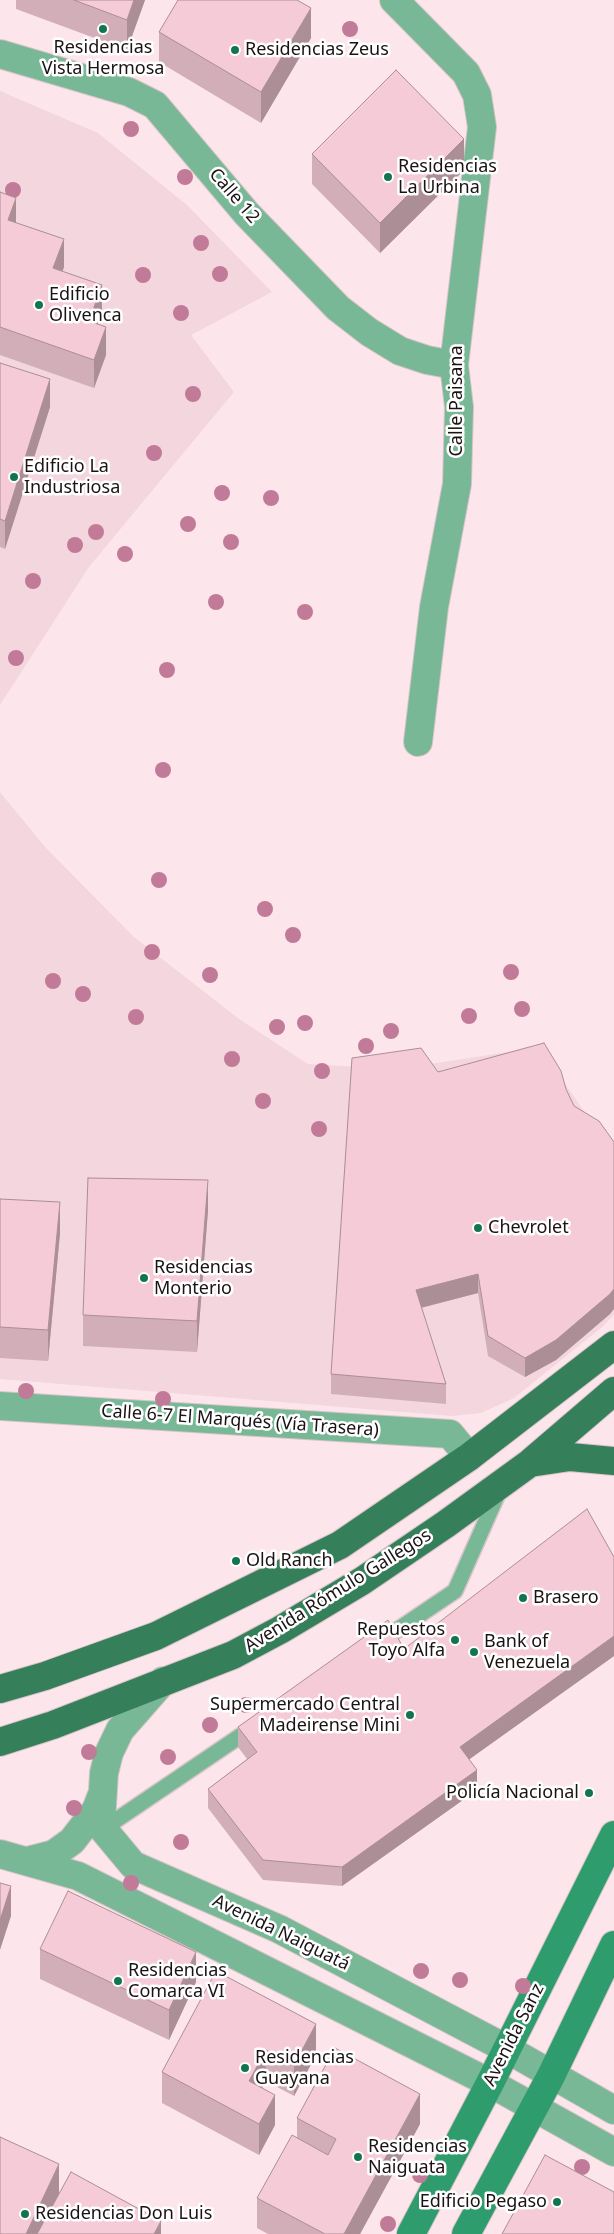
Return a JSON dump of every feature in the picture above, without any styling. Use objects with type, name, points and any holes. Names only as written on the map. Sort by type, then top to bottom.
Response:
[{"type":"main road","points":[[0,1689],[45,1676],[156,1636],[340,1545],[469,1457],[614,1345]]},
{"type":"main road","name":"Avenida Rómulo Gallegos","points":[[0,1742],[53,1725],[232,1655],[280,1630],[362,1581],[502,1483],[530,1463],[614,1392]]},
{"type":"main road","points":[[530,1463],[570,1457],[614,1461]]},
{"type":"street","name":"Calle Paisana","points":[[394,0],[466,73],[477,95],[482,127],[454,365],[459,407],[457,484],[434,606],[418,742]]},
{"type":"street","name":"Calle 12","points":[[0,54],[129,92],[155,105],[248,214],[338,308],[369,332],[400,351],[428,360],[454,365]]},
{"type":"street","name":"Calle 6-7 El Marqués (Vía Trasera)","points":[[0,1406],[450,1434],[469,1457]]},
{"type":"street","points":[[27,1861],[54,1854],[72,1841],[96,1810],[101,1796],[109,1753],[120,1730],[163,1681]]},
{"type":"street","points":[[101,1796],[103,1829]]},
{"type":"street","name":"Avenida Naiguatá","points":[[103,1829],[133,1865],[279,1929],[507,2049],[551,2076],[614,2110]]},
{"type":"street","name":"Avenida Sanz","points":[[411,2234],[490,2083],[614,1835]]},
{"type":"street","points":[[0,1854],[78,1876],[490,2083],[533,2109],[614,2152]]},
{"type":"street","points":[[117,1896],[108,1885],[103,1874],[113,1862],[122,1861],[133,1865]]},
{"type":"street","points":[[466,2234],[551,2076],[614,1945]]},
{"type":"lane","points":[[365,1652],[455,1591],[502,1483]]},
{"type":"lane","points":[[103,1829],[267,1718]]},
{"type":"shaded area","points":[[0,91],[98,133],[187,205],[272,292],[191,335],[234,392],[89,567],[0,705]]},
{"type":"shaded area","points":[[0,792],[46,848],[134,937],[239,1019],[308,1064],[398,1069],[540,1047],[614,1155],[614,1315],[601,1328],[514,1398],[481,1413],[452,1416],[0,1379]]},
{"type":"building","points":[[74,0],[134,0],[127,20]]},
{"type":"building","name":"Residencias Zeus","points":[[178,0],[297,0],[311,8],[261,92],[159,32]]},
{"type":"building","name":"Residencias La Urbina","points":[[396,70],[464,139],[380,223],[312,154]]},
{"type":"building","name":"Edificio Olivenca","points":[[0,192],[16,198],[8,220],[64,239],[53,268],[102,285],[89,321],[106,327],[94,360],[0,327]]},
{"type":"building","name":"Edificio La Industriosa","points":[[0,363],[50,379],[5,521],[0,519]]},
{"type":"building","name":"Chevrolet","points":[[544,1043],[561,1071],[566,1089],[574,1106],[599,1121],[614,1142],[614,1289],[556,1340],[525,1358],[488,1336],[478,1274],[416,1290],[446,1384],[331,1374],[352,1058],[421,1048],[438,1072]]},
{"type":"building","name":"Residencias Monterio","points":[[88,1178],[208,1180],[197,1321],[83,1315]]},
{"type":"building","points":[[0,1199],[60,1202],[48,1330],[0,1327]]},
{"type":"building","points":[[587,1509],[614,1557],[614,1636],[460,1747],[477,1770],[342,1867],[263,1860],[208,1789],[257,1752],[238,1727],[388,1620],[404,1649]]},
{"type":"building","points":[[0,1883],[11,1886],[0,1920]]},
{"type":"building","points":[[68,1891],[196,1952],[169,2010],[40,1949]]},
{"type":"building","points":[[216,1971],[316,2024],[294,2065],[266,2050],[249,2081],[275,2095],[259,2124],[162,2072]]},
{"type":"building","name":"Residencias Naiguata","points":[[335,2048],[420,2094],[344,2234],[325,2234],[257,2198],[292,2135],[328,2155],[336,2139],[297,2118]]},
{"type":"building","points":[[0,2137],[59,2164],[26,2234],[0,2234]]},
{"type":"building","points":[[545,2155],[614,2192],[614,2234],[502,2234]]},
{"type":"building","points":[[71,2172],[161,2221],[154,2234],[37,2234]]},
{"type":"place","name":"Residencias Vista Hermosa","points":[[103,29]]},
{"type":"place","name":"Residencias Zeus","points":[[235,50]]},
{"type":"place","name":"Residencias La Urbina","points":[[388,177]]},
{"type":"place","name":"Edificio Olivenca","points":[[39,305]]},
{"type":"place","name":"Edificio La Industriosa","points":[[14,477]]},
{"type":"place","name":"Chevrolet","points":[[478,1228]]},
{"type":"place","name":"Residencias Monterio","points":[[144,1278]]},
{"type":"place","name":"Old Ranch","points":[[236,1561]]},
{"type":"place","name":"Brasero","points":[[523,1598]]},
{"type":"place","name":"Repuestos Toyo Alfa","points":[[455,1640]]},
{"type":"place","name":"Bank of Venezuela","points":[[474,1652]]},
{"type":"place","name":"Supermercado Central Madeirense Mini","points":[[410,1715]]},
{"type":"place","name":"Policía Nacional","points":[[589,1793]]},
{"type":"place","name":"Residencias Comarca VI","points":[[118,1981]]},
{"type":"place","name":"Residencias Guayana","points":[[245,2068]]},
{"type":"place","name":"Residencias Naiguata","points":[[358,2157]]},
{"type":"place","name":"Edificio Pegaso","points":[[557,2202]]},
{"type":"place","name":"Residencias Don Luis","points":[[25,2214]]}]
